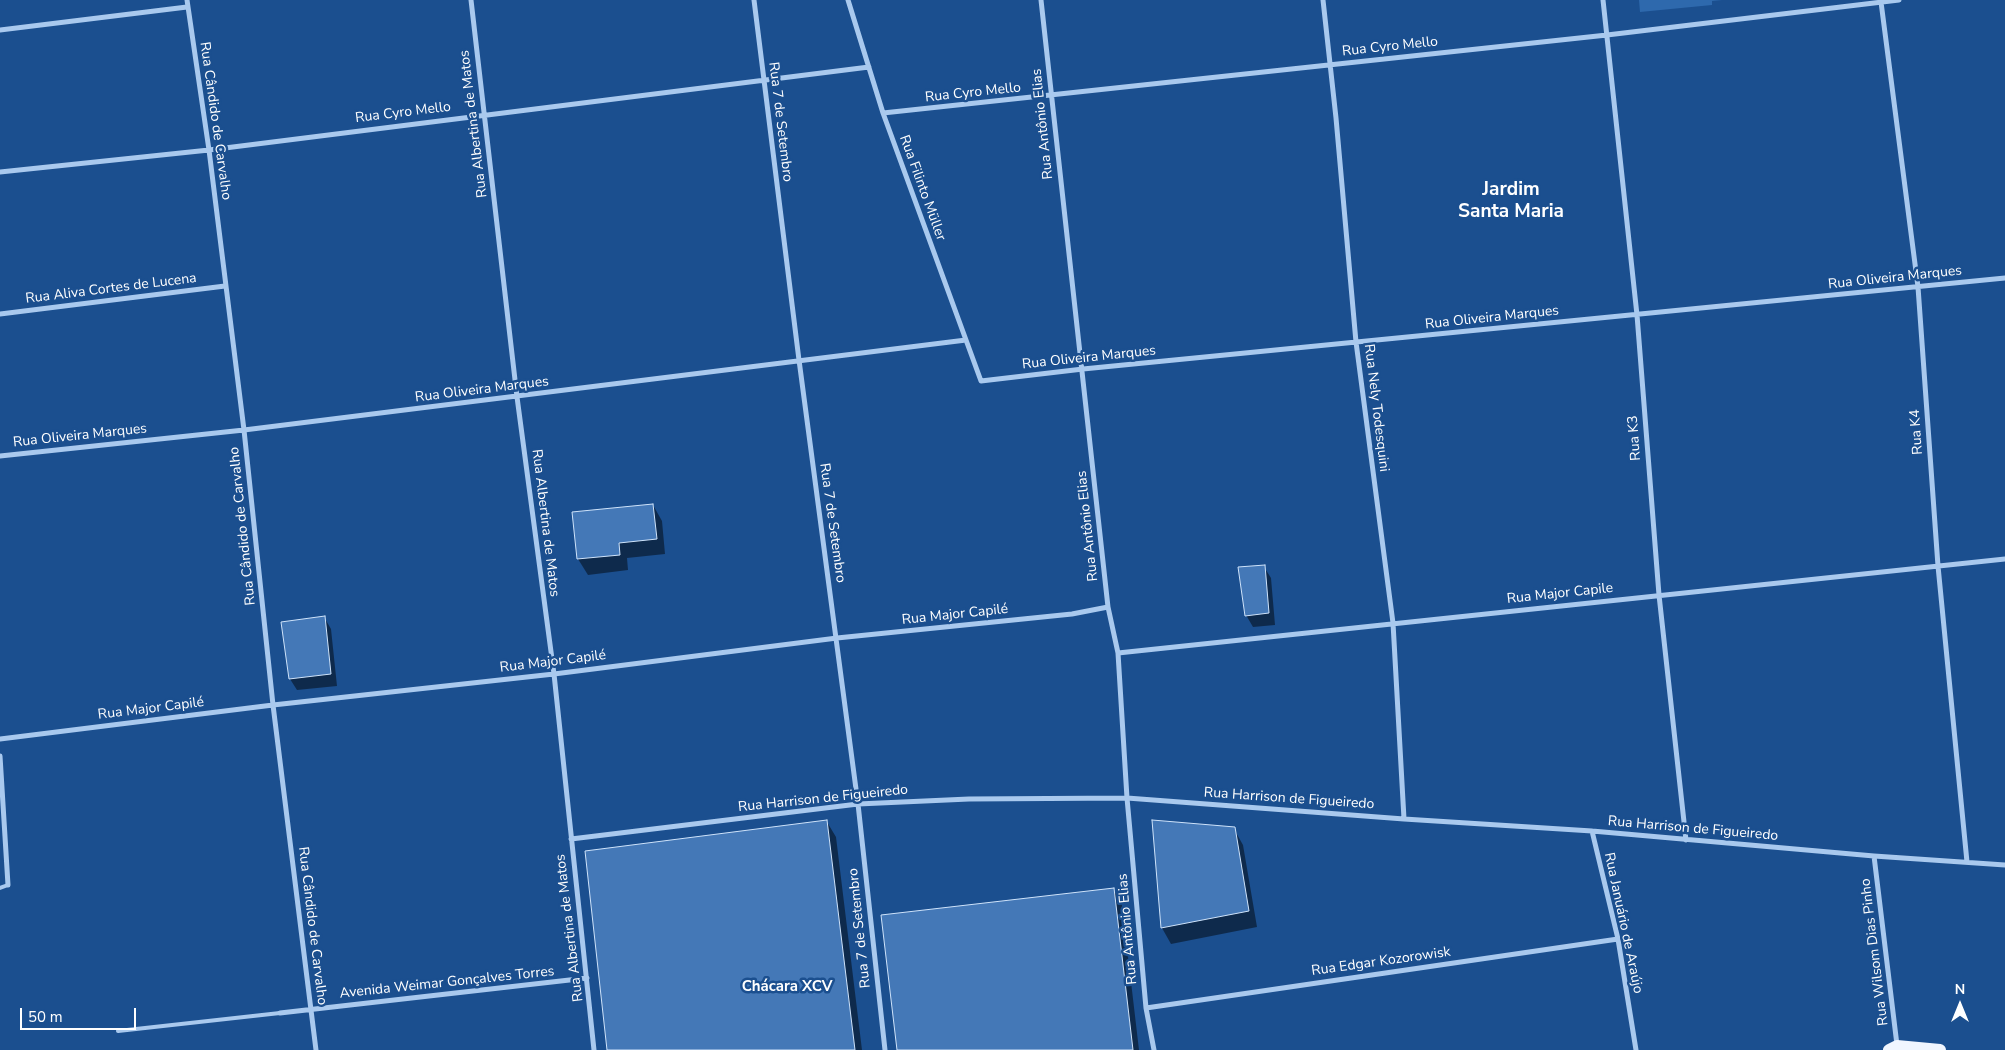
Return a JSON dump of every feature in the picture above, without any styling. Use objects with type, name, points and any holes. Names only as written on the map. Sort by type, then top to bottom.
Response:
[{"type":"main road","points":[[1893,1048],[1940,1050]]},
{"type":"street","name":"Rua Cândido de Carvalho","points":[[187,0],[209,150],[244,430],[273,705],[316,1050]]},
{"type":"street","name":"Rua Albertina de Matos","points":[[471,0],[517,397],[554,674],[594,1050]]},
{"type":"street","name":"Rua 7 de Setembro","points":[[754,0],[763,82],[858,804],[884,1050]]},
{"type":"street","name":"Rua Filinto Müller","points":[[848,0],[883,113],[981,381]]},
{"type":"street","name":"Rua Antônio Elias","points":[[1041,0],[1108,607],[1118,653],[1127,798],[1146,1008],[1154,1050]]},
{"type":"street","name":"Rua Nely Todesquini","points":[[1323,0],[1356,342],[1393,623],[1404,819]]},
{"type":"street","name":"Rua K3","points":[[1603,0],[1637,315],[1659,595],[1686,840]]},
{"type":"street","name":"Rua Cyro Mello","points":[[883,113],[1607,35],[1865,2],[1899,0]]},
{"type":"street","name":"Rua K4","points":[[1882,2],[1918,287],[1938,566],[1967,862]]},
{"type":"street","points":[[0,30],[187,7]]},
{"type":"street","name":"Rua Cyro Mello","points":[[0,172],[209,150],[484,114],[763,82],[869,67]]},
{"type":"street","name":"Rua Oliveira Marques","points":[[981,381],[1083,369],[2005,278]]},
{"type":"street","name":"Rua Aliva Cortes de Lucena","points":[[0,314],[225,286]]},
{"type":"street","name":"Rua Oliveira Marques","points":[[0,456],[244,430],[966,340]]},
{"type":"street","name":"Rua Major Capile","points":[[1118,653],[2005,559]]},
{"type":"street","name":"Rua Major Capilé","points":[[0,739],[273,705],[554,674],[837,638],[1072,614],[1108,607]]},
{"type":"street","points":[[0,756],[8,884]]},
{"type":"street","name":"Rua Harrison de Figueiredo","points":[[571,839],[858,804],[969,799],[1127,798],[1592,831],[1874,856],[2005,865]]},
{"type":"street","name":"Rua Januário de Araújo","points":[[1592,831],[1618,939],[1636,1050]]},
{"type":"street","name":"Rua Wilsom Dias Pinho","points":[[1874,856],[1893,1048]]},
{"type":"street","name":"Rua Edgar Kozorowisk","points":[[1146,1008],[1618,939]]},
{"type":"street","name":"Avenida Weimar Gonçalves Torres","points":[[280,1013],[587,978]]},
{"type":"lane","points":[[0,888],[8,884]]},
{"type":"lane","points":[[118,1031],[280,1013]]},
{"type":"shaded area","points":[[1639,0],[1722,0],[1712,1],[1712,5],[1640,12]]},
{"type":"building","points":[[653,504],[657,539],[619,543],[620,555],[577,559],[572,512]]},
{"type":"building","points":[[1265,565],[1269,613],[1245,616],[1238,567]]},
{"type":"building","points":[[325,616],[331,674],[289,679],[281,622]]},
{"type":"building","points":[[827,820],[855,1050],[607,1050],[585,851]]},
{"type":"building","points":[[1152,820],[1235,827],[1249,911],[1161,928]]},
{"type":"building","points":[[1114,888],[1133,1050],[897,1050],[881,915]]},
{"type":"district","name":"Jardim Santa Maria","points":[[1511,201]]},
{"type":"district","name":"Chácara XCV","points":[[787,987]]}]
